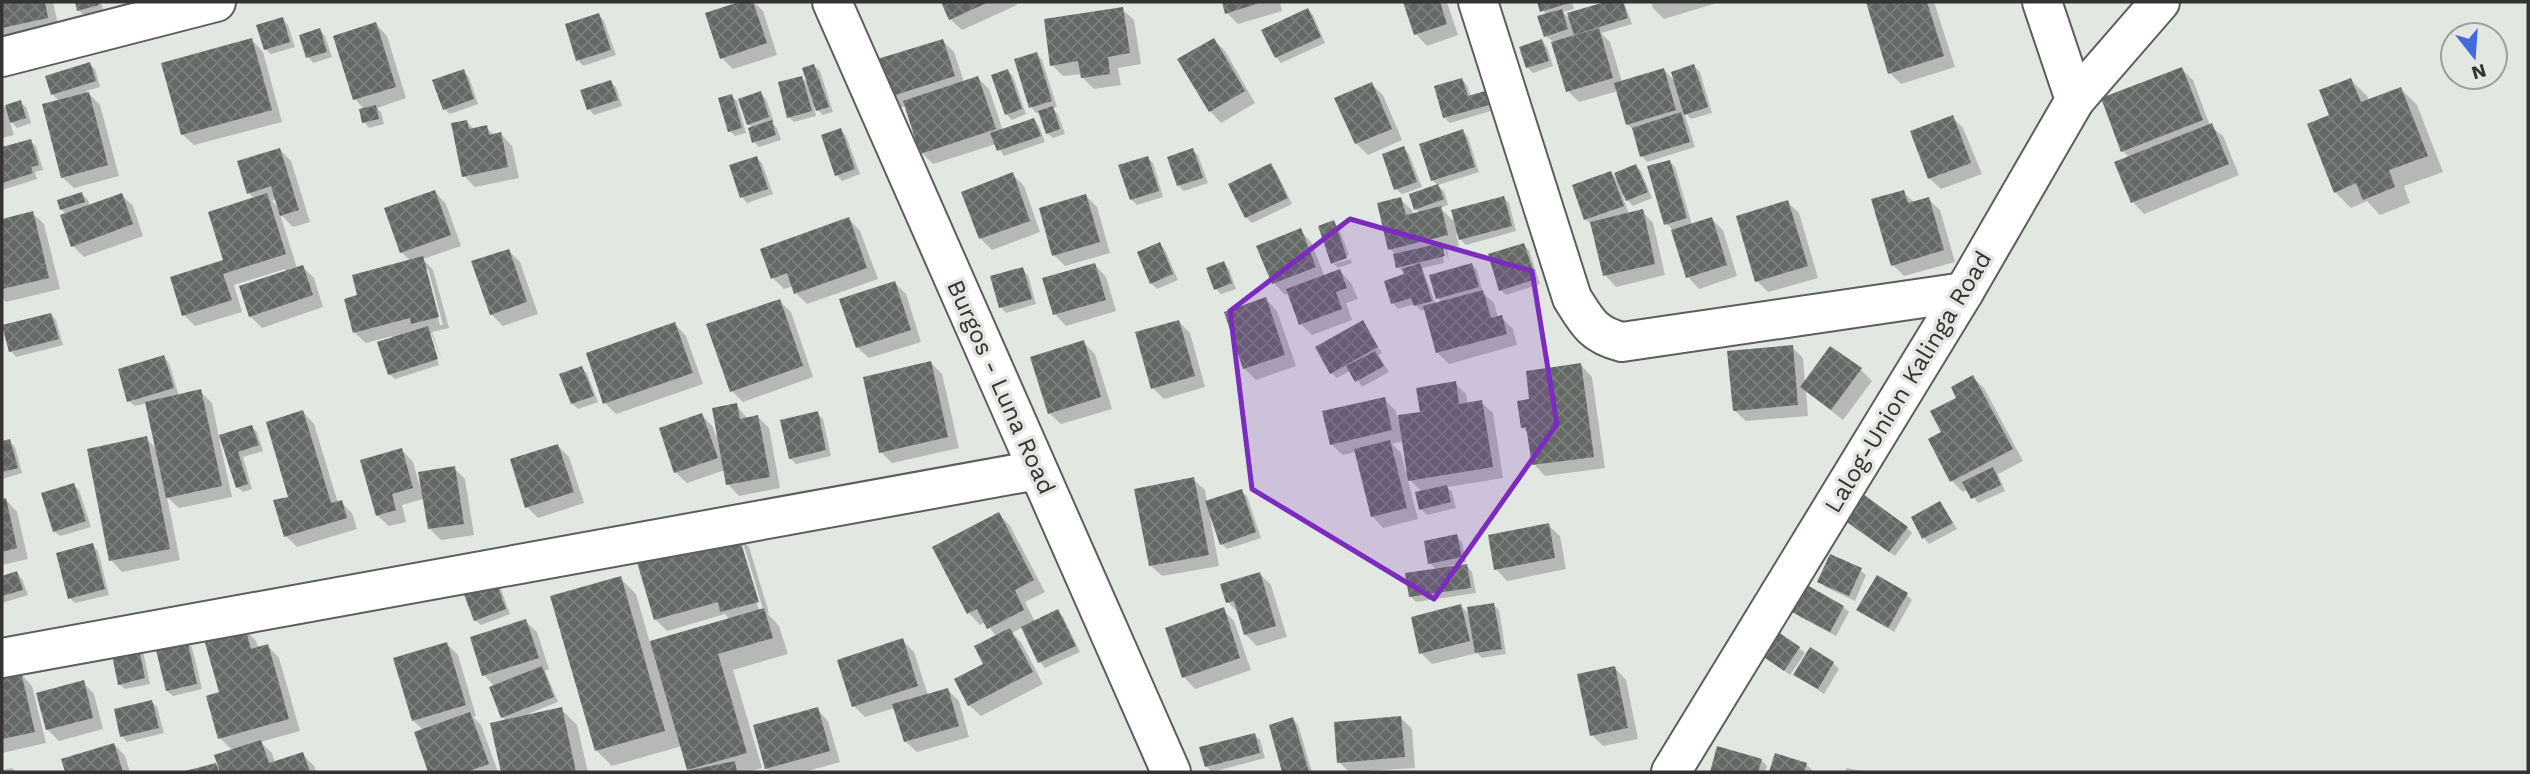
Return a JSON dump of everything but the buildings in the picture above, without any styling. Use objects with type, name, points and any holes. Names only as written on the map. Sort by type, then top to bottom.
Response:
[{"type":"street","points":[[2,57],[216,2]]},
{"type":"street","name":"Burgos - Luna Road","points":[[832,2],[1171,772]]},
{"type":"street","points":[[1478,2],[1572,298],[1586,321],[1605,338],[1622,342],[1964,292]]},
{"type":"street","points":[[2042,2],[2075,100]]},
{"type":"street","name":"Lalog-Union Kalinga Road","points":[[1671,772],[1964,292],[2075,100],[2160,2]]},
{"type":"street","points":[[2,658],[1037,470]]},
{"type":"highlighted area","points":[[1350,219],[1532,271],[1557,424],[1434,599],[1252,489],[1230,311]]}]
